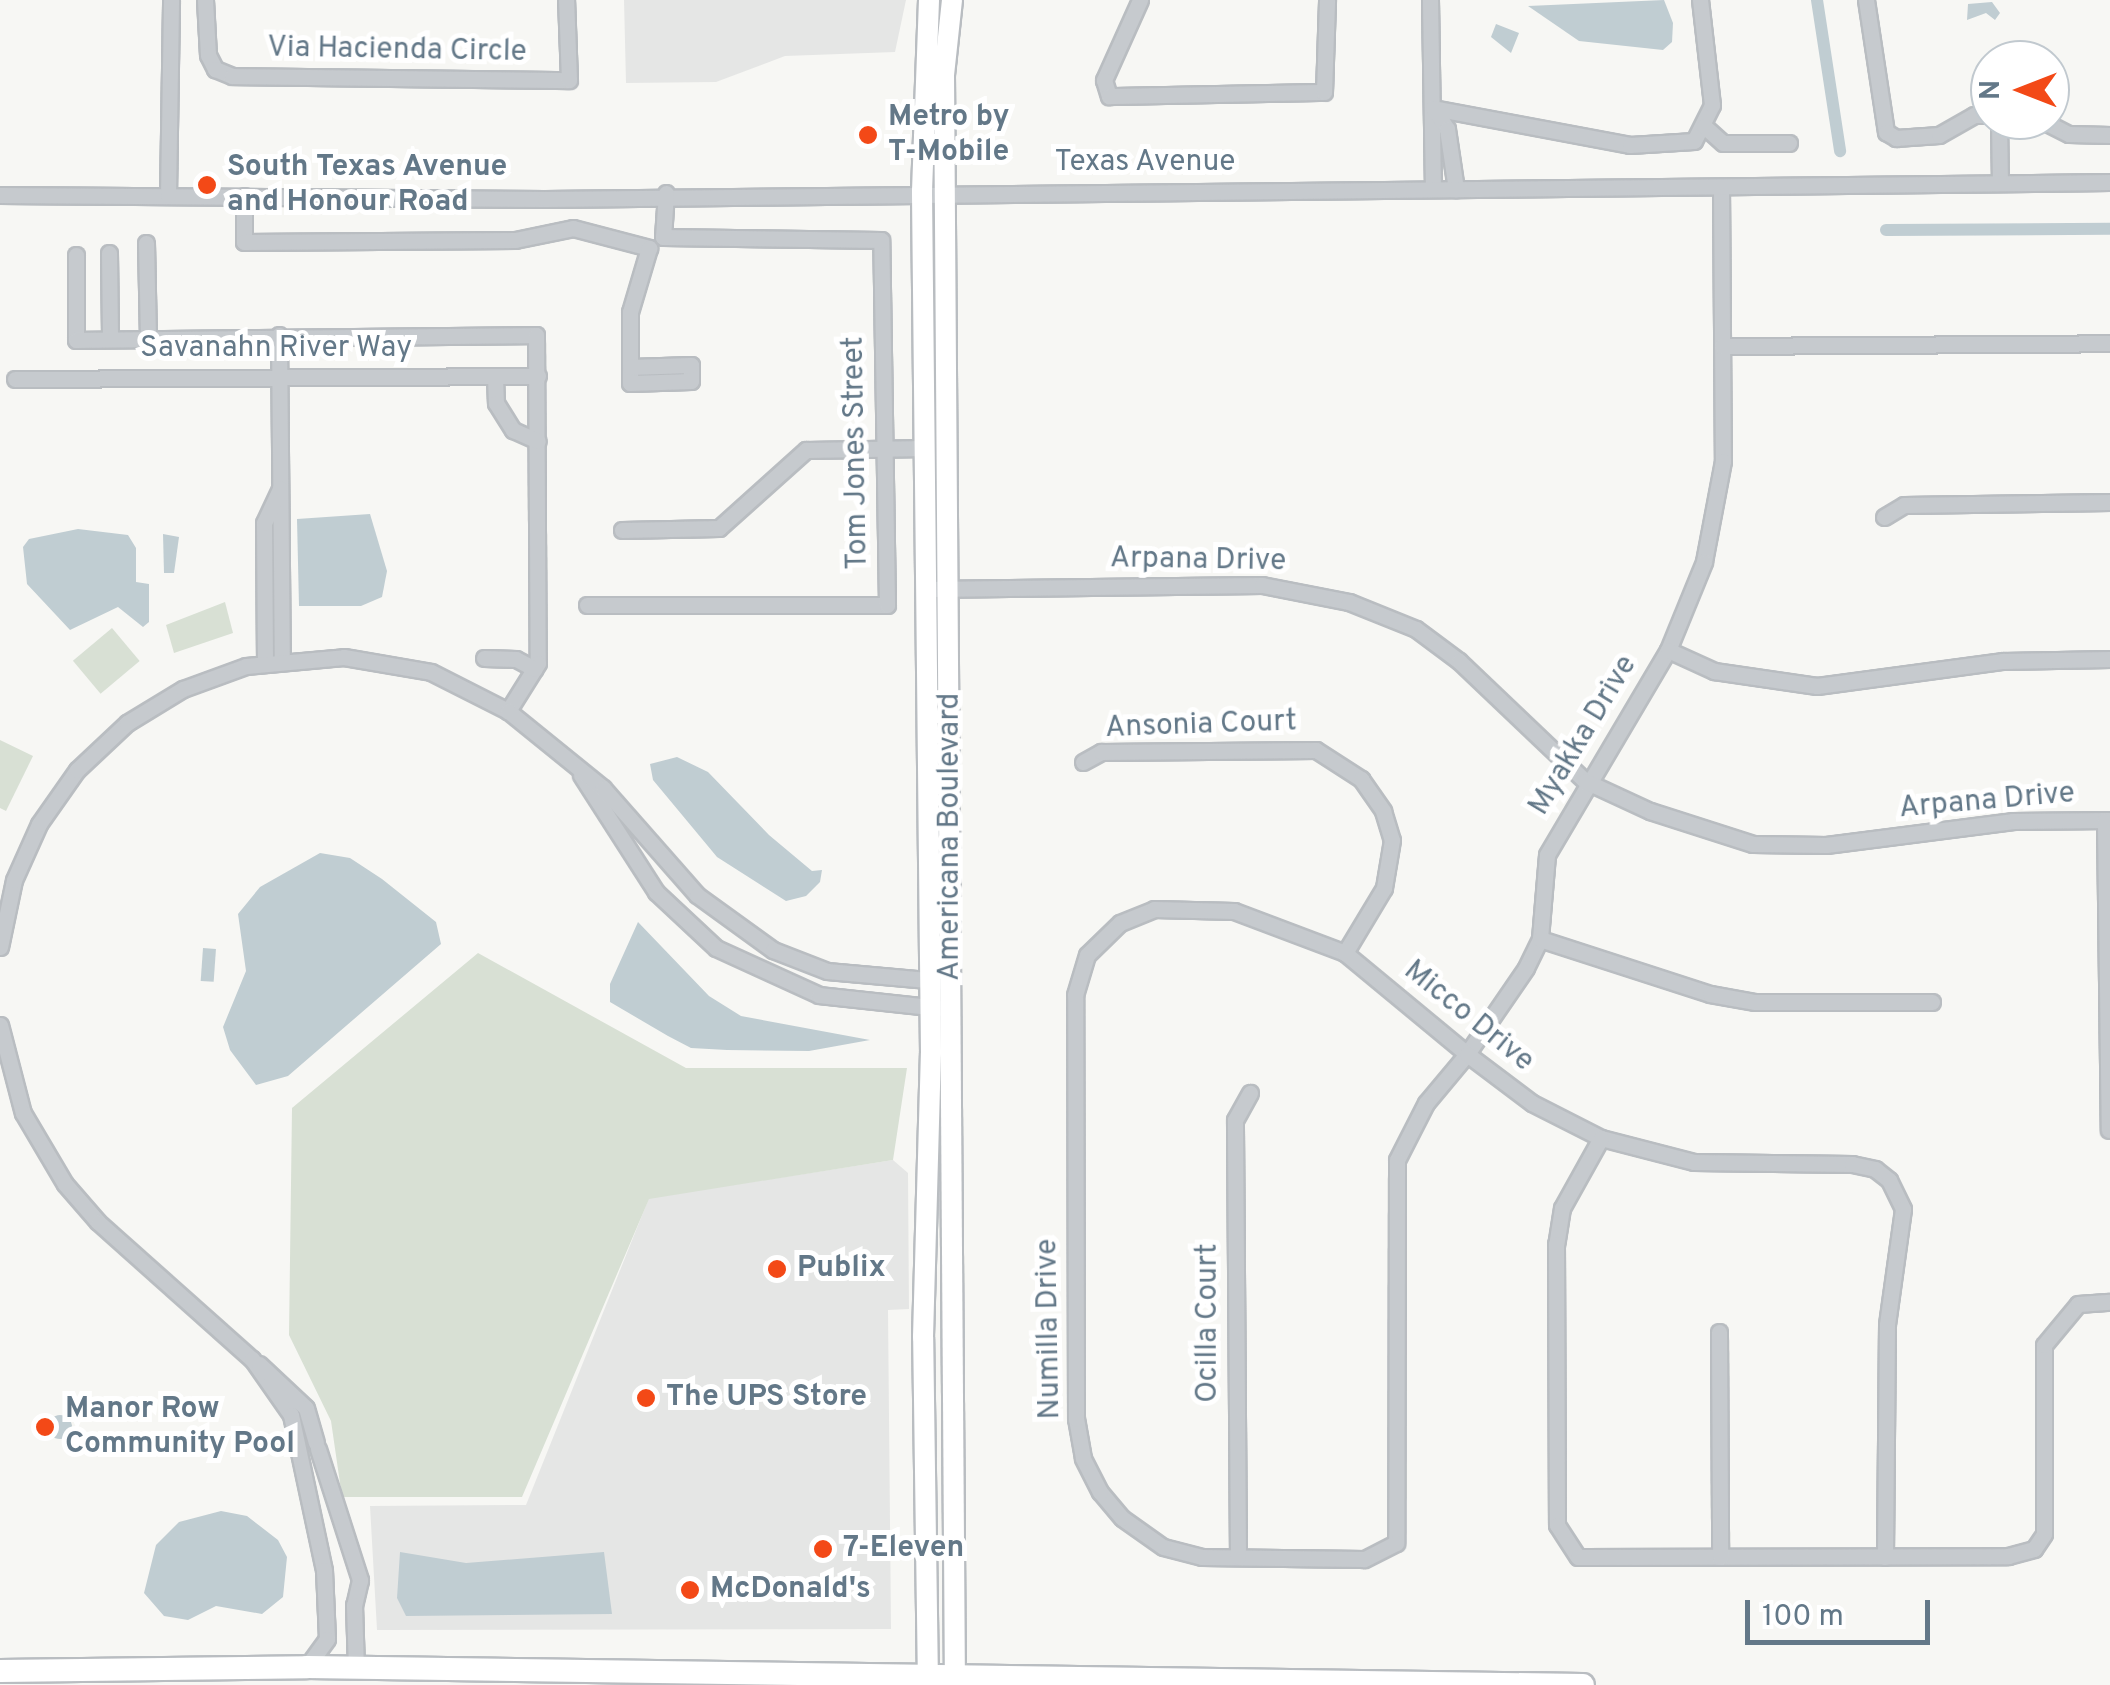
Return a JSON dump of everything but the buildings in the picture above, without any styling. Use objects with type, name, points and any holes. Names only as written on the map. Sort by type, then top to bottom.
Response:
[{"type":"highway","points":[[0,1671],[307,1667],[353,1680],[416,1670],[928,1680],[1583,1685]]},
{"type":"main road","name":"Americana Boulevard","points":[[928,0],[922,191],[927,589],[940,981]]},
{"type":"main road","name":"Americana Boulevard","points":[[952,0],[944,75],[951,588],[940,1008],[952,1194],[955,1680]]},
{"type":"main road","name":"Americana Boulevard","points":[[928,1680],[924,1194],[940,1008]]},
{"type":"main road","points":[[924,1194],[952,1194]]},
{"type":"main road","points":[[924,1337],[941,1353],[953,1380]]},
{"type":"street","points":[[168,195],[171,0]]},
{"type":"street","name":"Via Hacienda Circle","points":[[206,0],[208,56],[214,70],[232,76],[570,80],[566,0]]},
{"type":"street","points":[[1140,0],[1104,80],[1108,96],[1324,92],[1327,0]]},
{"type":"street","points":[[1430,0],[1433,189]]},
{"type":"street","points":[[1433,108],[1630,144],[1694,140],[1712,105],[1700,0]]},
{"type":"street","points":[[1866,0],[1886,132],[1896,138],[1939,136],[1970,118]]},
{"type":"street","points":[[1433,108],[1447,128],[1456,189]]},
{"type":"street","points":[[1704,126],[1723,144],[1789,143]]},
{"type":"street","points":[[2070,134],[2110,135]]},
{"type":"street","points":[[1999,140],[2000,183]]},
{"type":"street","name":"Texas Avenue","points":[[0,195],[666,194],[2110,182]]},
{"type":"street","name":"Myakka Drive","points":[[1364,1559],[1396,1543],[1397,1160],[1426,1102],[1467,1054],[1540,939],[1547,856],[1585,782],[1668,650],[1714,521],[1723,461],[1721,187]]},
{"type":"street","name":"Tom Jones Street","points":[[586,605],[887,605],[881,240],[663,237],[666,194]]},
{"type":"street","points":[[244,196],[244,242],[515,240],[572,228],[649,248],[630,312],[630,367]]},
{"type":"street","points":[[146,243],[148,338]]},
{"type":"street","points":[[109,252],[110,339]]},
{"type":"street","points":[[76,256],[76,340],[536,335],[535,668],[508,712]]},
{"type":"street","points":[[279,335],[282,660]]},
{"type":"street","points":[[1722,346],[2110,343]]},
{"type":"street","points":[[495,376],[496,403],[513,430],[538,441]]},
{"type":"street","name":"Savanahn River Way","points":[[14,380],[538,376]]},
{"type":"street","points":[[622,530],[719,528],[806,450],[926,448]]},
{"type":"street","points":[[265,662],[264,523],[280,489]]},
{"type":"street","points":[[1884,517],[1904,505],[2110,502]]},
{"type":"street","name":"Arpana Drive","points":[[927,589],[1262,586],[1349,602],[1416,630],[1459,661],[1585,782],[1650,811],[1753,844],[1826,845],[2013,822],[2107,820]]},
{"type":"street","points":[[1668,650],[1714,671],[1817,686],[2003,660],[2110,659]]},
{"type":"street","points":[[0,946],[28,845],[77,770],[152,706],[215,676],[265,662],[344,656],[398,664],[460,684],[508,712],[581,775],[602,788],[697,895],[773,950],[827,971],[940,981]]},
{"type":"street","points":[[484,658],[516,659],[535,668]]},
{"type":"street","name":"Ansonia Court","points":[[1082,762],[1101,752],[1316,750],[1361,779],[1383,811],[1392,840],[1384,888],[1345,953]]},
{"type":"street","points":[[581,775],[656,892],[716,948],[819,995],[940,1008]]},
{"type":"street","points":[[2107,820],[2109,1130]]},
{"type":"street","name":"Micco Drive","points":[[1075,994],[1088,955],[1120,924],[1154,909],[1234,911],[1345,953],[1532,1103],[1601,1138],[1694,1162],[1875,1168],[1899,1194],[1903,1209],[1886,1325],[1885,1557]]},
{"type":"street","points":[[1540,939],[1756,1002],[1932,1002]]},
{"type":"street","name":"Numilla Drive","points":[[1075,994],[1076,1419],[1083,1458],[1122,1518],[1162,1547],[1238,1557],[1364,1559]]},
{"type":"street","points":[[0,1025],[22,1112],[65,1184],[98,1222],[252,1359],[283,1380],[306,1408],[360,1580],[353,1680]]},
{"type":"street","name":"Ocilla Court","points":[[1238,1557],[1235,1120],[1250,1093]]},
{"type":"street","points":[[1601,1138],[1562,1208],[1556,1244],[1556,1525],[1564,1546],[1594,1560],[2008,1556],[2034,1550],[2044,1534],[2044,1345],[2078,1304],[2110,1302]]},
{"type":"street","points":[[1719,1332],[1720,1557]]},
{"type":"street","points":[[252,1359],[291,1416],[317,1520],[328,1639],[307,1667]]},
{"type":"shaded area","points":[[624,0],[906,0],[895,52],[785,56],[716,82],[626,83]]},
{"type":"shaded area","points":[[1664,0],[1673,23],[1672,42],[1663,50],[1579,41],[1528,6]]},
{"type":"shaded area","points":[[1992,2],[2000,13],[1995,20],[1986,13],[1967,20],[1968,4]]},
{"type":"shaded area","points":[[1496,24],[1519,33],[1511,53],[1491,37]]},
{"type":"shaded area","points":[[370,514],[387,571],[382,597],[361,606],[299,606],[297,519]]},
{"type":"shaded area","points":[[78,529],[128,535],[136,548],[136,582],[149,584],[149,622],[143,627],[118,607],[70,630],[27,584],[23,547],[29,539]]},
{"type":"shaded area","points":[[163,534],[179,537],[174,573],[164,573]]},
{"type":"shaded area","points":[[225,602],[233,633],[174,653],[166,625]]},
{"type":"shaded area","points":[[112,628],[140,661],[101,694],[73,661]]},
{"type":"shaded area","points":[[0,740],[33,756],[6,811],[0,808]]},
{"type":"shaded area","points":[[677,757],[708,772],[769,835],[812,871],[822,870],[820,882],[806,896],[786,901],[717,857],[653,780],[650,764]]},
{"type":"shaded area","points":[[320,853],[350,858],[382,879],[436,922],[441,944],[288,1076],[256,1085],[230,1050],[223,1027],[246,971],[238,914],[260,887]]},
{"type":"shaded area","points":[[638,922],[709,996],[741,1016],[870,1040],[809,1051],[691,1048],[610,1002],[610,984]]},
{"type":"shaded area","points":[[203,948],[216,949],[214,982],[201,981]]},
{"type":"shaded area","points":[[478,953],[686,1068],[907,1068],[893,1160],[649,1199],[522,1497],[342,1497],[331,1421],[289,1335],[292,1108]]},
{"type":"shaded area","points":[[893,1160],[908,1173],[909,1309],[888,1310],[891,1629],[377,1630],[370,1506],[526,1505],[649,1198]]},
{"type":"shaded area","points":[[60,1415],[72,1427],[60,1439],[48,1427]]},
{"type":"shaded area","points":[[221,1511],[247,1516],[278,1540],[287,1557],[283,1597],[262,1614],[216,1606],[188,1620],[164,1616],[144,1593],[156,1545],[179,1522]]},
{"type":"shaded area","points":[[400,1552],[466,1563],[604,1552],[612,1614],[406,1616],[397,1598]]},
{"type":"waterway","points":[[1817,0],[1840,151]]},
{"type":"waterway","points":[[1886,230],[2110,229]]},
{"type":"place","name":"Metro by T-Mobile","points":[[868,135]]},
{"type":"place","name":"South Texas Avenue and Honour Road","points":[[207,185]]},
{"type":"place","name":"Publix","points":[[777,1269]]},
{"type":"place","name":"The UPS Store","points":[[646,1398]]},
{"type":"place","name":"Manor Row Community Pool","points":[[45,1427]]},
{"type":"place","name":"7-Eleven","points":[[823,1549]]},
{"type":"place","name":"McDonald's","points":[[690,1590]]}]
